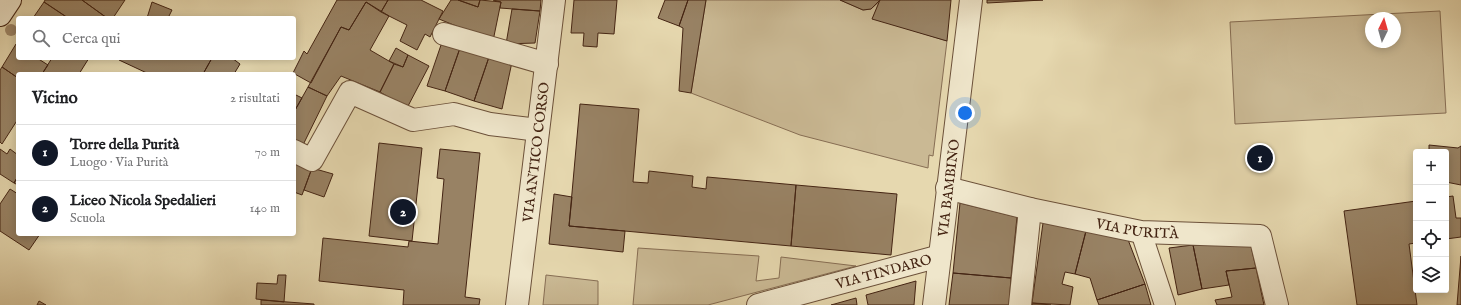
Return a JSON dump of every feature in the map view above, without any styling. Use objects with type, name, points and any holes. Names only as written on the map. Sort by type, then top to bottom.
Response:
[{"type":"street","points":[[0,15],[10,0]]},
{"type":"street","name":"VIA ANTICO CORSO","points":[[517,305],[554,0]]},
{"type":"street","name":"VIA BAMBINO","points":[[934,305],[971,0]]},
{"type":"street","points":[[444,34],[547,64]]},
{"type":"street","points":[[296,152],[312,160],[350,92],[414,120],[454,114],[490,124],[538,130]]},
{"type":"street","name":"VIA PURITÀ","points":[[947,188],[1030,209],[1141,232],[1260,236],[1277,305]]},
{"type":"street","points":[[1020,305],[1030,209]]},
{"type":"street","points":[[1141,232],[1165,305]]},
{"type":"street","name":"VIA TINDARO","points":[[758,305],[940,256]]},
{"type":"shaded area","points":[[706,0],[840,0],[863,10],[871,9],[879,2],[873,18],[947,41],[933,156],[929,155],[928,168],[800,135],[691,93]]},
{"type":"shaded area","points":[[1440,11],[1446,113],[1235,124],[1230,22],[1365,15],[1365,48],[1401,48],[1401,13]]},
{"type":"shaded area","points":[[638,248],[759,256],[756,281],[779,278],[781,257],[856,266],[708,305],[633,305]]},
{"type":"shaded area","points":[[546,275],[598,281],[598,305],[543,305]]},
{"type":"building","points":[[45,0],[82,0],[104,16],[65,16],[44,2]]},
{"type":"building","points":[[82,0],[125,0],[114,16],[104,16]]},
{"type":"building","points":[[337,0],[388,0],[381,12],[366,2],[349,30],[341,27],[311,83],[296,75],[296,72],[294,72],[304,51],[307,54]]},
{"type":"building","points":[[388,0],[421,0],[443,11],[430,37],[425,34],[417,50],[400,41],[407,25],[381,12]]},
{"type":"building","points":[[451,0],[458,0],[478,7],[480,0],[501,2],[493,41],[439,19]]},
{"type":"building","points":[[458,0],[480,0],[478,7]]},
{"type":"building","points":[[493,0],[541,0],[540,11],[500,8],[501,2]]},
{"type":"building","points":[[574,0],[617,0],[614,34],[598,33],[597,47],[583,46],[584,33],[571,33]]},
{"type":"building","points":[[665,0],[688,0],[679,26],[658,18]]},
{"type":"building","points":[[688,0],[706,0],[691,93],[679,91],[683,28],[679,26]]},
{"type":"building","points":[[840,0],[880,0],[871,9],[863,10]]},
{"type":"building","points":[[880,0],[951,0],[947,41],[872,19]]},
{"type":"building","points":[[987,0],[1043,0],[987,3]]},
{"type":"building","points":[[44,2],[65,16],[34,16]]},
{"type":"building","points":[[152,2],[172,10],[169,16],[148,16]]},
{"type":"building","points":[[366,2],[389,16],[370,50],[394,64],[380,92],[341,76],[327,96],[308,87],[341,27],[349,30]]},
{"type":"building","points":[[512,9],[540,11],[535,43],[506,44]]},
{"type":"building","points":[[16,44],[16,60],[40,60],[48,65],[43,72],[16,72],[16,77],[2,67]]},
{"type":"building","points":[[441,45],[460,48],[445,91],[427,86]]},
{"type":"building","points":[[396,48],[408,55],[403,67],[389,61]]},
{"type":"building","points":[[460,48],[489,57],[474,101],[445,91]]},
{"type":"building","points":[[408,55],[429,66],[407,108],[380,92],[394,64],[403,67]]},
{"type":"building","points":[[489,57],[512,62],[502,109],[474,101]]},
{"type":"building","points":[[51,60],[88,60],[80,72],[43,72]]},
{"type":"building","points":[[119,60],[211,60],[204,72],[145,72]]},
{"type":"building","points":[[211,60],[235,60],[240,64],[235,72],[204,72]]},
{"type":"building","points":[[2,67],[16,77],[16,122],[2,144],[0,142],[0,70]]},
{"type":"building","points":[[308,87],[327,96],[302,147],[296,143],[296,108]]},
{"type":"building","points":[[296,95],[302,98],[296,108]]},
{"type":"building","points":[[580,104],[639,109],[633,182],[648,183],[649,171],[693,176],[692,187],[706,189],[707,177],[796,185],[791,246],[569,226]]},
{"type":"building","points":[[379,143],[422,148],[412,241],[369,236]]},
{"type":"building","points":[[1429,145],[1458,148],[1461,146],[1461,185],[1449,183],[1449,149],[1429,149]]},
{"type":"building","points":[[0,149],[7,154],[10,149],[16,154],[16,180],[14,183],[0,174]]},
{"type":"building","points":[[440,149],[480,153],[465,297],[480,299],[479,305],[403,305],[404,290],[319,281],[323,238],[408,247],[409,241],[438,244],[444,179],[437,178]]},
{"type":"building","points":[[296,162],[312,168],[302,195],[296,193]]},
{"type":"building","points":[[312,168],[333,174],[324,197],[304,190]]},
{"type":"building","points":[[796,185],[897,194],[891,255],[791,246]]},
{"type":"building","points":[[10,189],[16,193],[16,236],[39,236],[29,250],[0,231],[0,204]]},
{"type":"building","points":[[554,194],[572,197],[569,226],[625,231],[623,252],[549,244]]},
{"type":"building","points":[[1453,196],[1456,218],[1461,218],[1461,237],[1449,239],[1449,197]]},
{"type":"building","points":[[1413,201],[1413,243],[1409,244],[1413,274],[1413,293],[1415,293],[1417,305],[1357,305],[1344,211]]},
{"type":"building","points":[[960,203],[1017,217],[1011,278],[953,273]]},
{"type":"building","points":[[1043,223],[1086,231],[1075,274],[1065,272],[1062,284],[1073,287],[1070,305],[1032,303]]},
{"type":"building","points":[[1086,231],[1127,237],[1145,284],[1097,300],[1090,278],[1075,274]]},
{"type":"building","points":[[1193,245],[1202,289],[1178,295],[1169,248]]},
{"type":"building","points":[[1193,245],[1251,246],[1256,268],[1226,271],[1229,285],[1202,289]]},
{"type":"building","points":[[1461,256],[1461,305],[1457,305]]},
{"type":"building","points":[[1256,268],[1264,305],[1217,305],[1215,300],[1232,297],[1226,271]]},
{"type":"building","points":[[953,273],[1011,278],[1009,305],[949,305]]},
{"type":"building","points":[[278,275],[286,275],[284,302],[256,299],[257,283],[277,284]]},
{"type":"building","points":[[916,281],[914,305],[868,305],[866,295]]},
{"type":"building","points":[[1145,284],[1151,305],[1099,305],[1097,300]]},
{"type":"building","points":[[856,298],[857,305],[831,305]]},
{"type":"building","points":[[261,300],[314,304],[314,305],[261,305]]},
{"type":"building","points":[[39,301],[46,305],[37,305]]},
{"type":"building","points":[[1032,303],[1051,305],[1032,305]]},
{"type":"place","name":"Torre della Purità","points":[[1260,158]]},
{"type":"place","name":"Liceo Nicola Spedalieri","points":[[403,212]]}]
